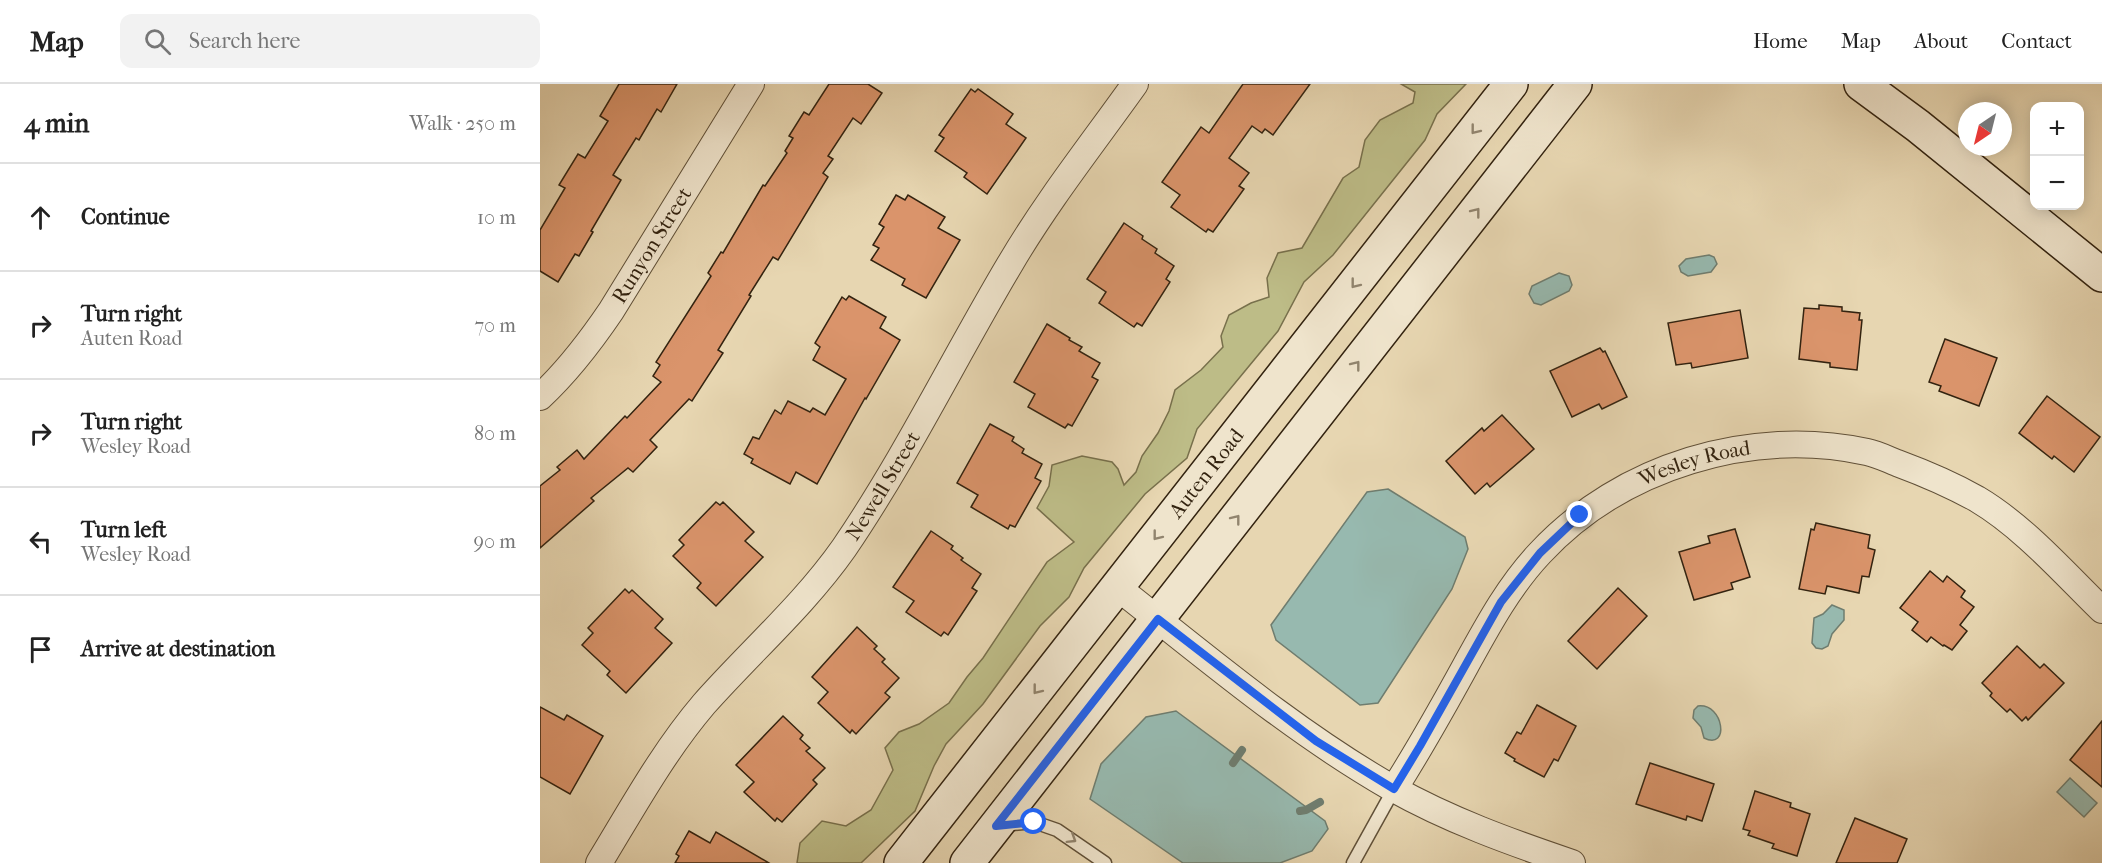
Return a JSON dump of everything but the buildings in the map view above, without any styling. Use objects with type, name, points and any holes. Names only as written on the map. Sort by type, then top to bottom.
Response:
[{"type":"street","name":"Runyon Street","points":[[540,397],[588,345],[611,311],[751,84]]},
{"type":"street","name":"Newell Street","points":[[599,863],[665,755],[704,705],[823,576],[844,547],[903,453],[1016,254],[1135,84]]},
{"type":"street","name":"Auten Road","points":[[902,863],[1511,84]]},
{"type":"street","points":[[967,863],[1575,84]]},
{"type":"street","points":[[1861,84],[1918,126],[2102,275]]},
{"type":"street","name":"Wesley Road","points":[[1394,789],[1501,602],[1540,553],[1580,515],[1627,486],[1672,466],[1719,453],[1768,445],[1816,444],[1868,452],[1926,474],[1978,500],[2023,533],[2102,610]]},
{"type":"street","points":[[1117,587],[1316,741],[1394,789],[1447,816],[1506,841],[1572,863]]},
{"type":"lane","points":[[1353,863],[1394,789]]},
{"type":"lane","points":[[996,826],[1034,822],[1057,830],[1105,863]]},
{"type":"shaded area","points":[[1401,84],[1466,84],[1437,114],[1425,140],[1333,255],[1304,282],[1278,331],[1197,429],[1187,458],[1145,494],[1084,568],[1069,597],[1040,626],[983,704],[946,744],[915,811],[861,863],[797,863],[800,843],[822,821],[846,826],[871,810],[893,770],[885,748],[899,732],[919,724],[949,703],[983,658],[1047,562],[1074,542],[1037,508],[1049,486],[1052,465],[1082,456],[1112,462],[1118,469],[1124,485],[1136,472],[1142,456],[1158,433],[1169,411],[1175,390],[1201,370],[1223,347],[1221,336],[1229,315],[1251,303],[1269,297],[1267,278],[1278,253],[1302,248],[1343,178],[1359,167],[1365,140],[1380,120],[1413,103],[1415,92]]},
{"type":"water","points":[[1709,255],[1714,257],[1717,264],[1711,272],[1688,276],[1681,272],[1679,266],[1686,259]]},
{"type":"water","points":[[1559,273],[1569,276],[1572,285],[1569,291],[1541,305],[1534,303],[1529,294],[1532,286]]},
{"type":"water","points":[[1388,489],[1465,537],[1468,549],[1452,589],[1378,703],[1360,705],[1276,640],[1271,625],[1367,492]]},
{"type":"water","points":[[1832,605],[1844,610],[1844,620],[1832,634],[1828,646],[1822,649],[1816,648],[1812,643],[1814,618],[1823,614]]},
{"type":"water","points":[[1698,706],[1707,707],[1718,718],[1720,733],[1718,738],[1712,740],[1704,738],[1701,727],[1693,718],[1694,710]]},
{"type":"water","points":[[1176,711],[1325,821],[1328,829],[1312,851],[1280,863],[1183,863],[1090,799],[1101,764],[1146,717]]},
{"type":"water","points":[[2070,778],[2097,803],[2084,817],[2057,792]]},
{"type":"waterway","points":[[1233,763],[1242,750]]},
{"type":"waterway","points":[[1300,811],[1320,802]]},
{"type":"route","points":[[1034,822],[996,826],[1158,619],[1316,741],[1394,789],[1501,602],[1540,553],[1580,515]]}]
